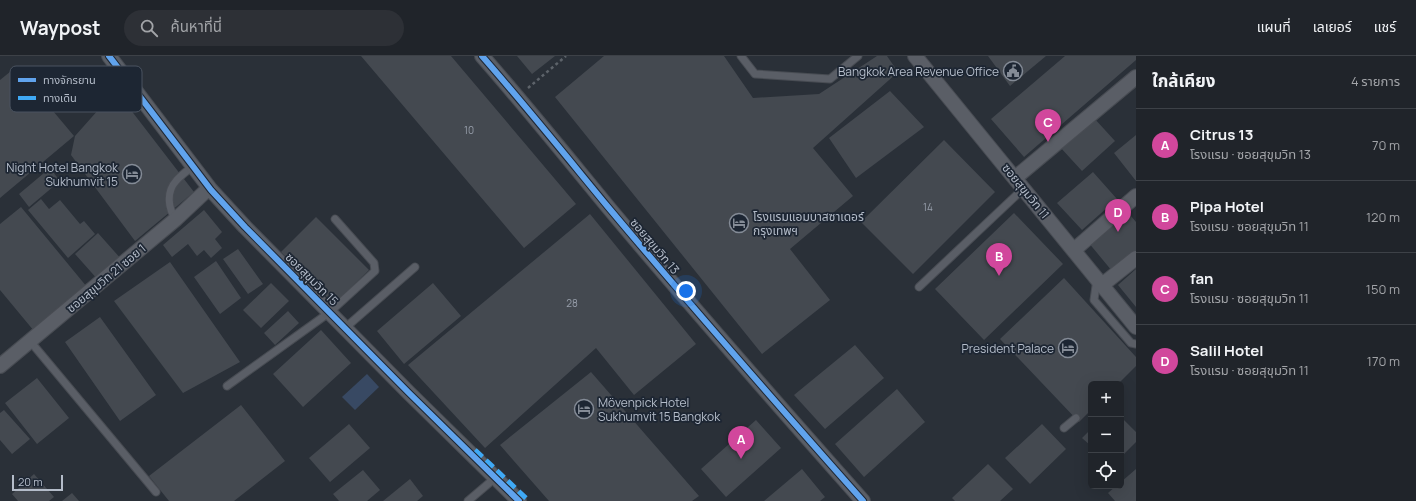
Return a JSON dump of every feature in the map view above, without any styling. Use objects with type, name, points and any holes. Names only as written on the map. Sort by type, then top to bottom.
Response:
[{"type":"street","name":"ซอยสุขุมวิท 15","points":[[109,56],[117,66]]},
{"type":"street","name":"ซอยสุขุมวิท 13","points":[[482,56],[740,363],[863,501]]},
{"type":"street","name":"ซอยสุขุมวิท 11","points":[[916,56],[1136,327]]},
{"type":"street","points":[[1019,183],[1136,77]]},
{"type":"street","name":"ซอยสุขุมวิท 15","points":[[142,100],[192,166],[245,227],[519,501]]},
{"type":"street","name":"ซอยสุขุมวิท 21 ซอย 1","points":[[0,366],[176,220],[210,188]]},
{"type":"street","points":[[1074,250],[1136,196]]},
{"type":"street","points":[[1099,282],[1136,258]]},
{"type":"lane","points":[[741,56],[755,74],[830,79],[858,56]]},
{"type":"lane","points":[[846,56],[851,63]]},
{"type":"lane","points":[[176,220],[172,214],[169,199],[174,182],[192,166]]},
{"type":"lane","points":[[919,287],[1019,183]]},
{"type":"lane","points":[[226,386],[330,312],[375,271],[374,263],[335,219]]},
{"type":"lane","points":[[346,328],[416,267]]},
{"type":"lane","points":[[1099,282],[1094,300],[1131,343],[1136,344]]},
{"type":"lane","points":[[30,341],[156,492]]},
{"type":"lane","points":[[1064,428],[1076,418]]},
{"type":"lane","points":[[468,501],[495,478]]},
{"type":"path","points":[[518,97],[566,56]]},
{"type":"water","points":[[367,374],[379,387],[355,410],[342,397]]},
{"type":"building","points":[[361,56],[451,56],[576,204],[524,248]]},
{"type":"building","points":[[517,56],[555,56],[532,74]]},
{"type":"building","name":"โรงแรมแอมบาสซาเดอร์ กรุงเทพฯ","points":[[604,56],[724,56],[753,98],[819,94],[877,56],[887,56],[898,72],[813,148],[853,196],[790,249],[830,300],[762,354],[555,97]]},
{"type":"building","name":"Bangkok Area Revenue Office","points":[[988,56],[1046,56],[1010,86]]},
{"type":"building","points":[[1065,56],[1136,56],[1136,60],[1024,157],[991,119]]},
{"type":"building","points":[[10,72],[10,112],[54,112],[74,136],[0,198],[0,80]]},
{"type":"building","points":[[890,91],[924,127],[856,178],[829,138]]},
{"type":"building","name":"Night Hotel Bangkok Sukhumvit 15","points":[[96,112],[132,112],[194,192],[135,241],[71,155],[75,136]]},
{"type":"building","points":[[1094,118],[1115,141],[1082,171],[1060,147]]},
{"type":"building","points":[[1136,135],[1136,181],[1114,153]]},
{"type":"building","points":[[944,140],[995,192],[913,274],[861,222]]},
{"type":"building","points":[[50,168],[60,181],[29,207],[19,194]]},
{"type":"building","points":[[1093,172],[1117,199],[1082,230],[1057,203]]},
{"type":"building","points":[[41,199],[49,209],[60,200],[80,224],[84,221],[95,234],[68,258],[28,210]]},
{"type":"building","points":[[21,207],[87,287],[34,331],[0,290],[0,224]]},
{"type":"building","points":[[1125,209],[1136,222],[1136,250],[1112,271],[1088,242]]},
{"type":"building","points":[[204,210],[222,232],[215,239],[222,248],[211,258],[204,250],[197,256],[188,244],[172,257],[163,245]]},
{"type":"building","points":[[1014,213],[1063,264],[984,340],[935,289]]},
{"type":"building","points":[[590,214],[696,344],[634,395],[596,348],[485,448],[408,365]]},
{"type":"building","points":[[316,217],[369,270],[334,304],[281,252]]},
{"type":"building","points":[[98,233],[122,260],[99,281],[75,254]]},
{"type":"building","points":[[238,249],[263,284],[248,294],[223,259]]},
{"type":"building","points":[[216,261],[241,298],[220,314],[194,277]]},
{"type":"building","points":[[170,262],[240,362],[183,393],[114,301]]},
{"type":"building","points":[[1136,269],[1136,307],[1118,285]]},
{"type":"building","name":"President Palace","points":[[1064,278],[1136,357],[1136,366],[1121,381],[1088,381],[1088,413],[1079,422],[1000,339]]},
{"type":"building","points":[[271,283],[289,301],[261,328],[243,310]]},
{"type":"building","points":[[433,283],[461,316],[404,364],[377,331]]},
{"type":"building","points":[[288,311],[299,323],[275,345],[264,333]]},
{"type":"building","points":[[100,317],[156,395],[120,421],[65,342]]},
{"type":"building","points":[[321,330],[351,363],[303,407],[273,374]]},
{"type":"building","points":[[855,345],[884,378],[825,429],[794,395]]},
{"type":"building","name":"Mövenpick Hotel Sukhumvit 15 Bangkok","points":[[591,372],[699,496],[692,501],[549,501],[500,445]]},
{"type":"building","points":[[37,378],[69,418],[37,444],[5,403]]},
{"type":"building","points":[[897,389],[925,422],[864,477],[835,444]]},
{"type":"building","points":[[241,405],[285,461],[234,501],[169,501],[149,476]]},
{"type":"building","points":[[4,410],[30,439],[12,454],[0,440],[0,413]]},
{"type":"building","points":[[756,420],[781,448],[726,497],[701,469]]},
{"type":"building","points":[[1124,420],[1136,432],[1136,442],[1124,454]]},
{"type":"building","points":[[349,424],[370,448],[330,482],[309,458]]},
{"type":"building","points":[[1042,424],[1066,449],[1030,484],[1005,458]]},
{"type":"building","points":[[1088,432],[1088,443],[1082,438]]},
{"type":"building","points":[[988,464],[1013,489],[1000,501],[955,501],[952,498]]},
{"type":"building","points":[[802,469],[825,497],[820,501],[764,501]]},
{"type":"building","points":[[1136,469],[1136,501],[1115,501],[1108,493],[1113,489],[1124,489],[1124,479]]},
{"type":"building","points":[[363,470],[380,490],[367,501],[339,501],[333,494]]},
{"type":"building","points":[[34,474],[54,497],[49,501],[18,501],[12,494]]},
{"type":"building","points":[[410,479],[423,496],[417,501],[383,501]]},
{"type":"building","points":[[72,493],[79,501],[62,501]]},
{"type":"marked path","points":[[475,450],[529,501]]},
{"type":"cycle path","points":[[109,56],[117,66]]},
{"type":"cycle path","points":[[482,56],[671,281],[863,501]]},
{"type":"cycle path","points":[[142,99],[211,190],[245,227],[409,393],[519,501]]},
{"type":"place","name":"Bangkok Area Revenue Office","points":[[1013,71]]},
{"type":"place","name":"fan","points":[[1048,142]]},
{"type":"place","name":"Night Hotel Bangkok Sukhumvit 15","points":[[132,174]]},
{"type":"place","name":"โรงแรมแอมบาสซาเดอร์ กรุงเทพฯ","points":[[739,223]]},
{"type":"place","name":"Salil Hotel","points":[[1118,232]]},
{"type":"place","name":"Pipa Hotel","points":[[999,276]]},
{"type":"place","name":"President Palace","points":[[1068,348]]},
{"type":"place","name":"Mövenpick Hotel Sukhumvit 15 Bangkok","points":[[584,409]]},
{"type":"place","name":"Citrus 13","points":[[741,459]]}]
